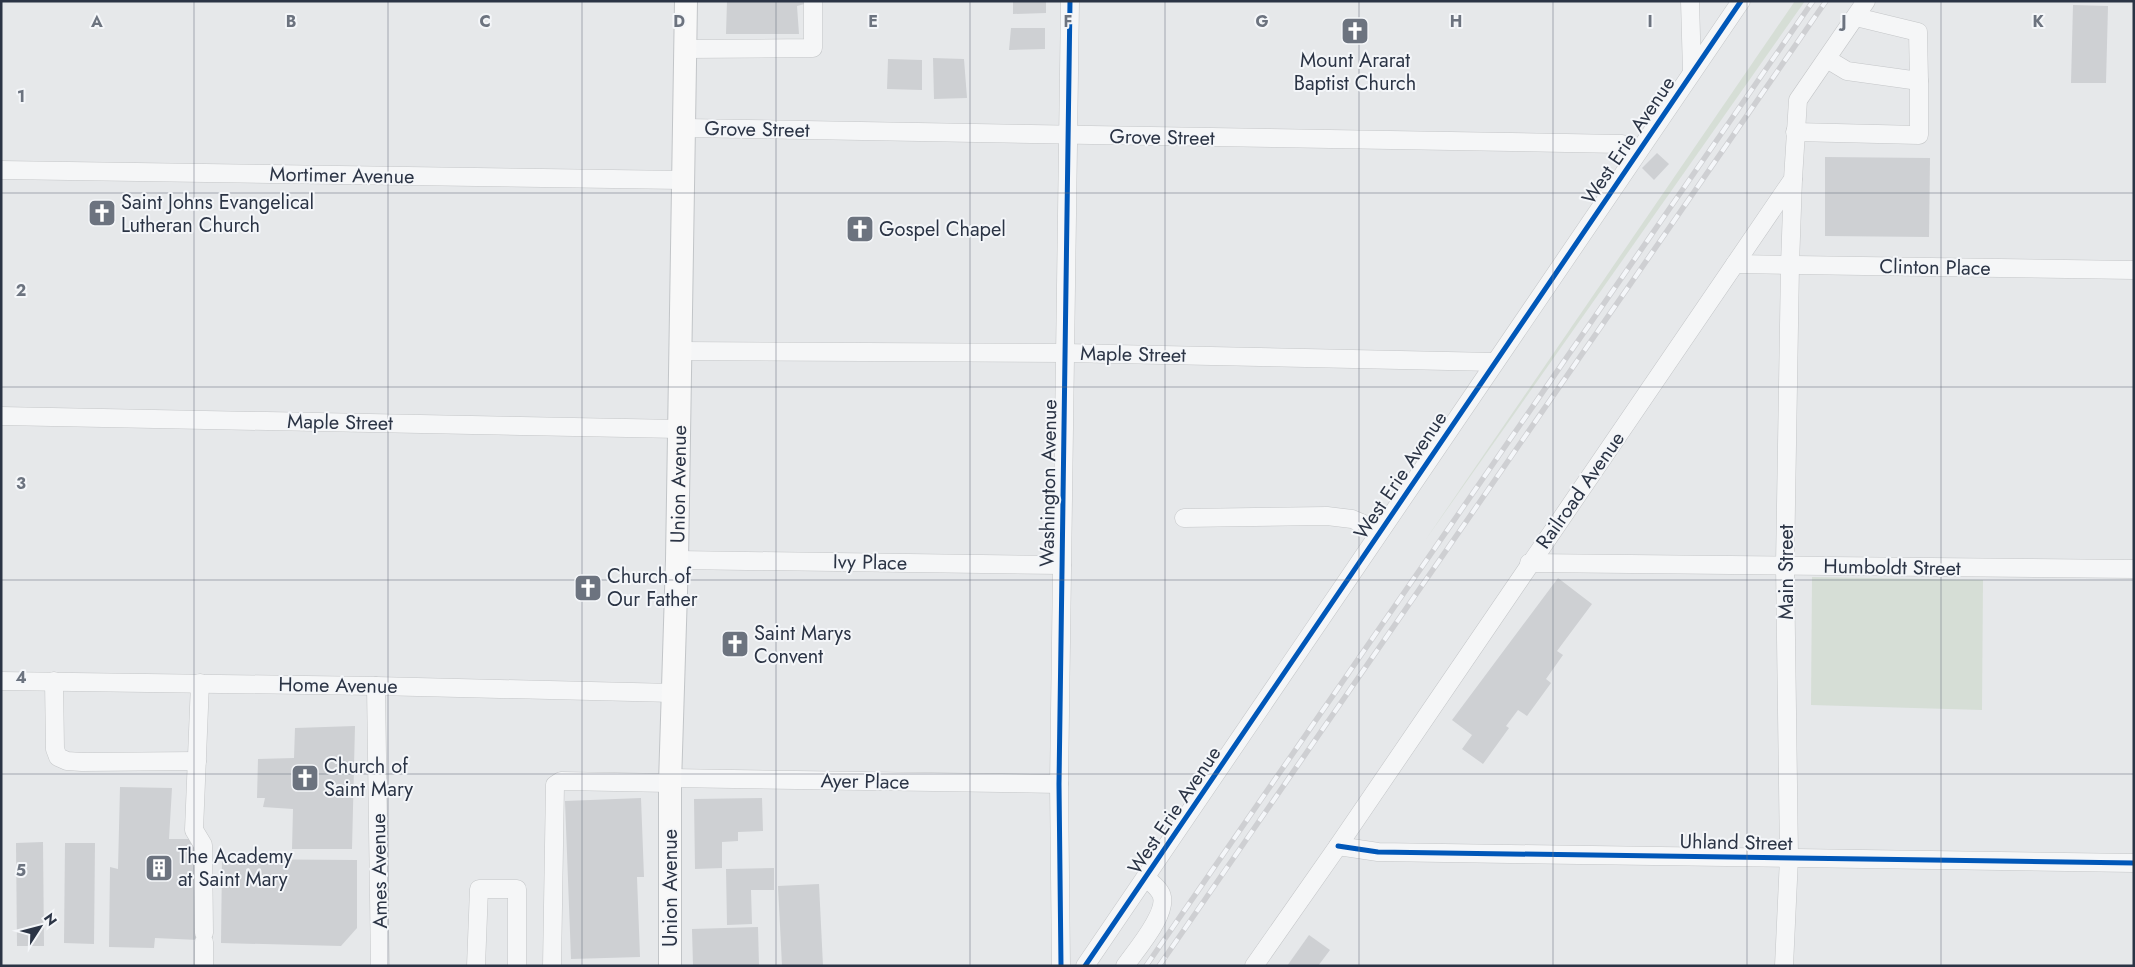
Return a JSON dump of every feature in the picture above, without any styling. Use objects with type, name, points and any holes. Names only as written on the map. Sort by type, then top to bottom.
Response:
[{"type":"main road","name":"Union Avenue","points":[[670,966],[671,781],[677,560],[686,1]]},
{"type":"street","points":[[685,49],[812,48],[813,1]]},
{"type":"street","name":"Washington Avenue","points":[[1062,966],[1059,784],[1070,1]]},
{"type":"street","points":[[1690,1],[1692,72]]},
{"type":"street","name":"West Erie Avenue","points":[[1086,966],[1741,1]]},
{"type":"street","points":[[1793,178],[1798,100],[1866,1]]},
{"type":"street","points":[[1796,132],[1919,135],[1918,32],[1856,17]]},
{"type":"street","points":[[1827,58],[1846,71],[1919,81]]},
{"type":"street","name":"Grove Street","points":[[684,128],[1622,144],[1639,150]]},
{"type":"street","name":"Mortimer Avenue","points":[[1,170],[682,180]]},
{"type":"street","name":"Railroad Avenue","points":[[1254,966],[1338,846],[1793,178]]},
{"type":"street","name":"Main Street","points":[[1784,966],[1789,858],[1785,565],[1793,178]]},
{"type":"street","name":"Clinton Place","points":[[1735,264],[2134,270]]},
{"type":"street","name":"Maple Street","points":[[680,351],[1065,353],[1495,362]]},
{"type":"street","name":"Maple Street","points":[[1,416],[679,429]]},
{"type":"street","points":[[1184,518],[1327,516],[1352,519],[1380,532]]},
{"type":"street","name":"Ivy Place","points":[[677,560],[1062,564]]},
{"type":"street","name":"Humboldt Street","points":[[1530,563],[2134,570]]},
{"type":"street","name":"Home Avenue","points":[[1,681],[376,686],[674,693]]},
{"type":"street","points":[[54,682],[55,749],[58,757],[67,761],[197,761]]},
{"type":"street","points":[[200,683],[194,830],[203,845],[204,966]]},
{"type":"street","name":"Ames Avenue","points":[[376,686],[380,966]]},
{"type":"street","name":"Ayer Place","points":[[552,966],[555,786],[561,781],[1059,784]]},
{"type":"street","name":"Uhland Street","points":[[1338,846],[1378,852],[2134,863]]},
{"type":"street","points":[[1125,966],[1158,918],[1163,906],[1161,893],[1146,878]]},
{"type":"street","points":[[476,966],[479,889],[517,888],[517,966]]},
{"type":"shaded area","points":[[1795,1],[1805,1],[1424,542]]},
{"type":"shaded area","points":[[1812,577],[1983,580],[1982,710],[1811,705]]},
{"type":"building","points":[[727,1],[812,2],[797,6],[799,34],[726,34]]},
{"type":"building","points":[[1013,1],[1046,1],[1046,13],[1013,14]]},
{"type":"building","points":[[2073,5],[2108,6],[2106,83],[2071,83]]},
{"type":"building","points":[[1011,28],[1045,28],[1045,49],[1009,50]]},
{"type":"building","points":[[933,58],[964,59],[967,98],[934,99]]},
{"type":"building","points":[[888,59],[922,60],[922,90],[887,89]]},
{"type":"building","points":[[1657,153],[1669,164],[1654,180],[1642,168]]},
{"type":"building","points":[[1825,157],[1930,158],[1929,237],[1825,236]]},
{"type":"building","points":[[1558,578],[1592,604],[1557,651],[1563,655],[1546,679],[1551,683],[1527,716],[1518,710],[1506,726],[1509,728],[1483,764],[1462,749],[1472,735],[1452,720]]},
{"type":"building","name":"Church of Saint Mary","points":[[355,726],[352,849],[292,849],[293,809],[263,807],[265,798],[257,798],[258,759],[294,758],[295,728]]},
{"type":"building","name":"The Academy at Saint Mary","points":[[120,787],[172,788],[169,839],[199,839],[198,940],[155,938],[154,948],[109,947],[110,867],[118,869]]},
{"type":"building","points":[[641,798],[644,877],[637,877],[640,957],[571,959],[565,801]]},
{"type":"building","points":[[762,798],[763,831],[738,832],[738,841],[722,842],[722,868],[695,869],[694,799]]},
{"type":"building","points":[[43,842],[44,946],[17,946],[16,843]]},
{"type":"building","points":[[65,843],[95,843],[94,944],[64,943]]},
{"type":"building","points":[[222,859],[357,860],[357,928],[341,946],[221,943]]},
{"type":"building","points":[[774,868],[774,890],[751,890],[752,924],[727,925],[726,869]]},
{"type":"building","points":[[819,884],[823,966],[782,966],[778,886]]},
{"type":"building","points":[[758,927],[759,966],[693,966],[692,929]]},
{"type":"building","points":[[1309,935],[1330,950],[1318,966],[1287,966]]},
{"type":"railway","points":[[1146,966],[1813,1]]},
{"type":"railway","points":[[1159,966],[1826,1]]},
{"type":"cycle path","points":[[1061,966],[1059,784],[1070,1]]},
{"type":"cycle path","points":[[1085,966],[1741,1]]},
{"type":"cycle path","points":[[1338,846],[1378,852],[2134,863]]},
{"type":"place","name":"Mount Ararat Baptist Church","points":[[1355,31]]},
{"type":"place","name":"Saint Johns Evangelical Lutheran Church","points":[[102,213]]},
{"type":"place","name":"Gospel Chapel","points":[[860,229]]},
{"type":"place","name":"Church of Our Father","points":[[588,588]]},
{"type":"place","name":"Saint Marys Convent","points":[[735,644]]},
{"type":"place","name":"Church of Saint Mary","points":[[305,778]]},
{"type":"place","name":"The Academy at Saint Mary","points":[[159,868]]}]
